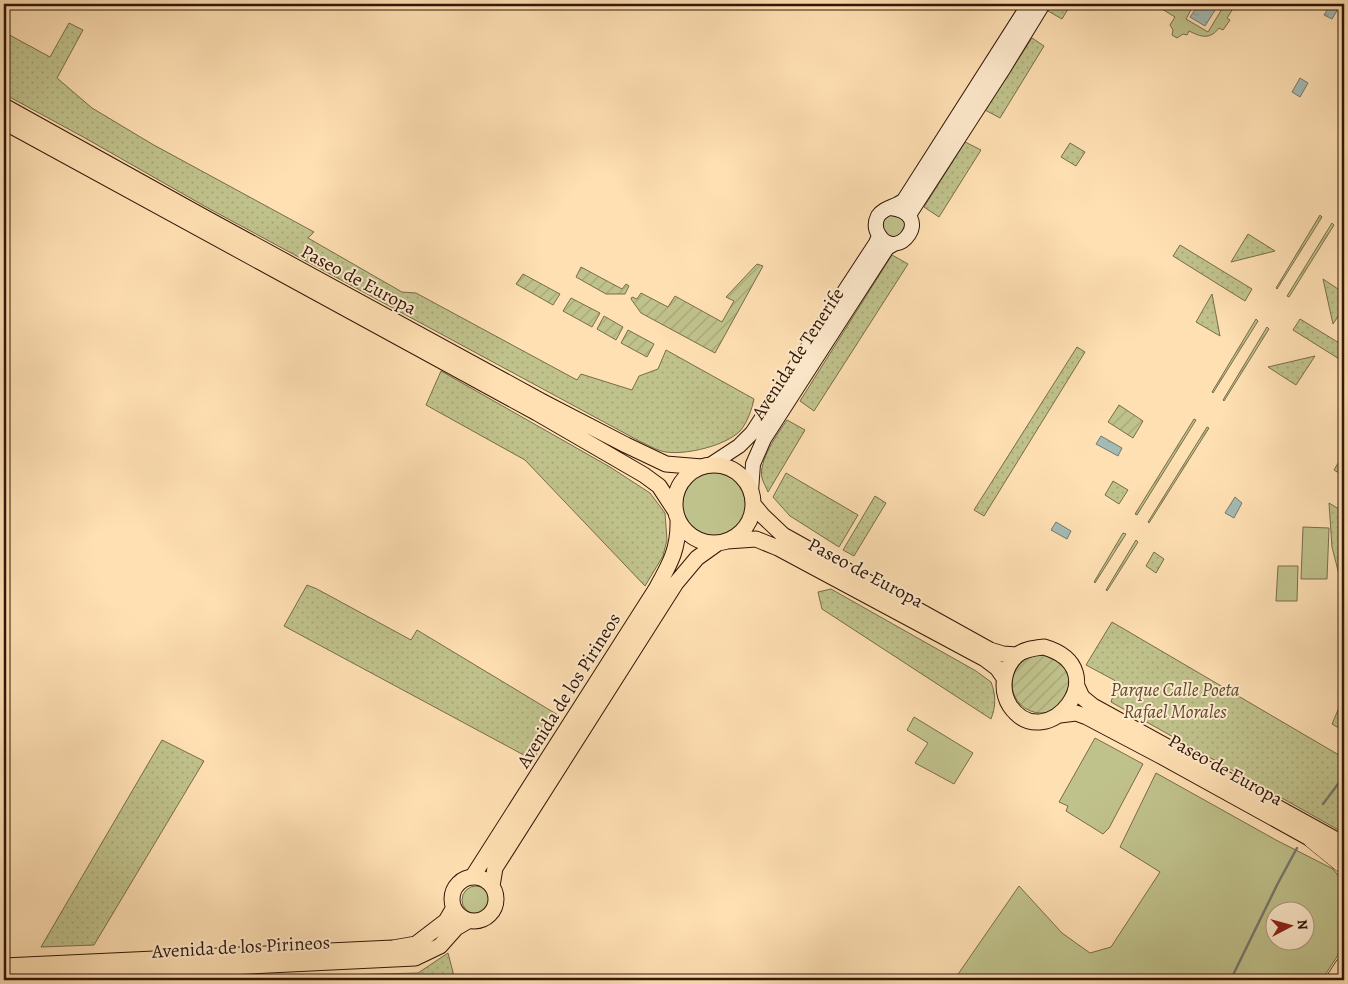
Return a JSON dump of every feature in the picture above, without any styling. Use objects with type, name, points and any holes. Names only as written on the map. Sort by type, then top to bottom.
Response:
[{"type":"highway","points":[[1312,839],[1344,865]]},
{"type":"highway","points":[[1335,980],[1344,966]]},
{"type":"main road","points":[[892,208],[904,200],[1029,4]]},
{"type":"main road","points":[[909,215],[1043,4]]},
{"type":"main road","name":"Paseo de Europa","points":[[4,106],[219,226],[626,446],[666,464],[706,466]]},
{"type":"main road","name":"Paseo de Europa","points":[[4,122],[537,413],[644,475],[659,486],[677,516]]},
{"type":"main road","points":[[892,208],[902,209],[909,215],[912,221],[912,229],[909,236],[903,242],[894,244],[886,242],[879,236],[876,224],[878,216],[883,210],[892,208]]},
{"type":"main road","name":"Avenida de Tenerife","points":[[706,466],[739,446],[752,433],[879,236]]},
{"type":"main road","name":"Avenida de Tenerife","points":[[752,498],[753,464],[764,439],[887,248],[894,244]]},
{"type":"main road","points":[[706,466],[723,466],[735,471],[745,480],[752,498],[751,516],[746,527],[737,535],[722,542],[705,542],[694,538],[684,530],[677,516],[675,501],[680,485],[691,472],[706,466]]},
{"type":"main road","name":"Paseo de Europa","points":[[752,498],[762,516],[783,535],[990,650],[1016,655]]},
{"type":"main road","name":"Avenida de los Pirineos","points":[[473,876],[656,589],[673,559],[676,547],[677,516]]},
{"type":"main road","name":"Paseo de Europa","points":[[722,542],[756,539],[778,548],[985,659],[997,668],[1004,678]]},
{"type":"main road","name":"Avenida de los Pirineos","points":[[492,886],[495,868],[676,583],[697,558],[722,542]]},
{"type":"main road","points":[[1044,647],[1058,651],[1070,662],[1076,675],[1074,697],[1060,715],[1043,721],[1032,721],[1018,714],[1010,705],[1004,691],[1004,678],[1016,655],[1029,649],[1044,647]]},
{"type":"main road","name":"Paseo de Europa","points":[[1076,686],[1082,697],[1093,706],[1344,844]]},
{"type":"main road","name":"Paseo de Europa","points":[[1060,715],[1076,713],[1087,717],[1344,857]]},
{"type":"main road","points":[[473,876],[486,880],[492,886],[496,898],[496,908],[482,920],[468,921],[461,917],[453,908],[451,898],[461,880],[473,876]]},
{"type":"main road","name":"Avenida de los Pirineos","points":[[4,966],[393,948],[416,944],[446,921],[453,908]]},
{"type":"main road","name":"Avenida de los Pirineos","points":[[4,978],[415,958],[440,946],[456,928],[468,921]]},
{"type":"green space","points":[[1053,4],[1071,4],[1062,19],[1048,11]]},
{"type":"green space","points":[[1154,4],[1194,4],[1186,19],[1208,32],[1225,4],[1236,4],[1227,18],[1230,20],[1223,30],[1219,28],[1209,36],[1197,35],[1189,31],[1187,35],[1183,34],[1177,38],[1172,35],[1173,30],[1170,25],[1175,17]]},
{"type":"green space","points":[[69,23],[83,30],[57,78],[92,108],[152,144],[314,232],[308,238],[402,292],[416,293],[577,380],[581,374],[632,390],[639,376],[658,369],[666,350],[754,399],[745,424],[740,431],[725,441],[694,451],[674,453],[653,448],[206,207],[4,94],[4,32],[50,57]]},
{"type":"green space","points":[[1032,38],[1044,46],[1000,118],[985,110]]},
{"type":"green space","points":[[965,142],[981,150],[939,217],[924,207]]},
{"type":"green space","points":[[1070,143],[1085,152],[1076,166],[1061,157]]},
{"type":"green space","points":[[890,215],[898,215],[907,225],[897,239],[883,233],[882,222]]},
{"type":"green space","points":[[1320,215],[1322,217],[1277,289],[1276,288]]},
{"type":"green space","points":[[1332,223],[1334,225],[1289,297],[1287,296]]},
{"type":"green space","points":[[1248,234],[1275,251],[1231,262]]},
{"type":"green space","points":[[1180,245],[1252,289],[1245,301],[1173,256]]},
{"type":"green space","points":[[892,255],[908,264],[814,411],[800,401]]},
{"type":"green space","points":[[757,264],[763,266],[715,353],[641,313],[631,299],[632,297],[637,299],[641,293],[668,307],[675,296],[722,322],[734,301],[726,297]]},
{"type":"green space","points":[[581,267],[622,289],[626,284],[629,286],[625,294],[606,294],[576,277]]},
{"type":"green space","points":[[523,274],[560,294],[553,305],[516,284]]},
{"type":"green space","points":[[1323,279],[1344,293],[1344,307],[1333,324]]},
{"type":"green space","points":[[1212,294],[1220,336],[1196,322]]},
{"type":"green space","points":[[571,298],[600,313],[592,327],[563,311]]},
{"type":"green space","points":[[604,316],[623,327],[616,340],[597,329]]},
{"type":"green space","points":[[1256,319],[1258,321],[1213,393],[1212,392]]},
{"type":"green space","points":[[1300,319],[1344,346],[1344,362],[1293,330]]},
{"type":"green space","points":[[1267,327],[1269,329],[1224,401],[1223,400]]},
{"type":"green space","points":[[628,330],[654,344],[647,357],[621,343]]},
{"type":"green space","points":[[1077,347],[1085,352],[984,516],[974,510]]},
{"type":"green space","points":[[1315,356],[1296,385],[1268,367]]},
{"type":"green space","points":[[441,371],[610,467],[650,493],[665,513],[667,540],[663,556],[645,586],[525,460],[426,405]]},
{"type":"green space","points":[[1119,405],[1143,421],[1133,438],[1108,422]]},
{"type":"green space","points":[[1194,419],[1196,420],[1137,515],[1135,514]]},
{"type":"green space","points":[[787,420],[805,430],[768,492],[762,478],[763,464],[770,448]]},
{"type":"green space","points":[[1207,427],[1209,428],[1149,523],[1148,522]]},
{"type":"green space","points":[[1344,453],[1344,476],[1334,470]]},
{"type":"green space","points":[[714,470],[727,473],[738,480],[745,491],[748,504],[745,517],[738,528],[727,535],[714,538],[701,535],[690,528],[683,517],[680,504],[683,491],[690,480],[701,473]]},
{"type":"green space","points":[[786,473],[858,515],[839,547],[790,516],[773,497]]},
{"type":"green space","points":[[1113,481],[1128,490],[1119,504],[1105,495]]},
{"type":"green space","points":[[875,496],[886,503],[854,556],[843,550]]},
{"type":"green space","points":[[1329,503],[1344,512],[1344,594],[1332,547]]},
{"type":"green space","points":[[1303,527],[1329,528],[1327,579],[1301,579]]},
{"type":"green space","points":[[1123,533],[1126,534],[1095,583],[1094,582]]},
{"type":"green space","points":[[1136,540],[1138,542],[1107,591],[1106,590]]},
{"type":"green space","points":[[1154,552],[1164,559],[1156,573],[1146,566]]},
{"type":"green space","points":[[1278,566],[1298,566],[1297,601],[1276,601]]},
{"type":"green space","points":[[307,585],[411,640],[417,630],[558,715],[533,760],[284,626]]},
{"type":"green space","points":[[831,589],[976,671],[991,682],[995,700],[991,719],[822,609],[818,592]]},
{"type":"green space","name":"Parque Calle Poeta Rafael Morales","points":[[1112,622],[1344,758],[1344,833],[1111,702],[1117,683],[1086,665]]},
{"type":"green space","points":[[1035,655],[1047,655],[1062,663],[1070,678],[1070,690],[1062,705],[1047,713],[1035,713],[1020,705],[1012,690],[1012,678],[1020,663]]},
{"type":"green space","points":[[1344,696],[1344,731],[1332,724]]},
{"type":"green space","points":[[914,717],[973,753],[954,784],[915,763],[928,743],[907,730]]},
{"type":"green space","points":[[1095,738],[1143,764],[1109,828],[1103,834],[1066,811],[1068,806],[1059,802]]},
{"type":"green space","points":[[162,740],[204,761],[94,945],[41,947]]},
{"type":"green space","points":[[1156,773],[1276,840],[1333,869],[1344,883],[1344,946],[1323,978],[954,980],[1019,886],[1062,933],[1090,953],[1111,947],[1160,872],[1120,847]]},
{"type":"green space","points":[[476,886],[486,890],[490,900],[486,910],[476,914],[466,910],[462,900],[466,890]]},
{"type":"green space","points":[[448,953],[455,980],[152,980],[418,973]]},
{"type":"water","points":[[1199,4],[1219,4],[1205,26],[1190,17]]},
{"type":"water","points":[[1331,4],[1341,4],[1332,19],[1324,15]]},
{"type":"water","points":[[1300,78],[1308,83],[1300,97],[1292,92]]},
{"type":"water","points":[[1101,436],[1122,448],[1118,456],[1096,444]]},
{"type":"water","points":[[1235,497],[1242,503],[1234,518],[1225,513]]},
{"type":"water","points":[[1056,522],[1071,531],[1067,539],[1051,530]]},
{"type":"waterway","points":[[1323,804],[1344,776]]},
{"type":"waterway","points":[[1234,973],[1297,848]]}]
